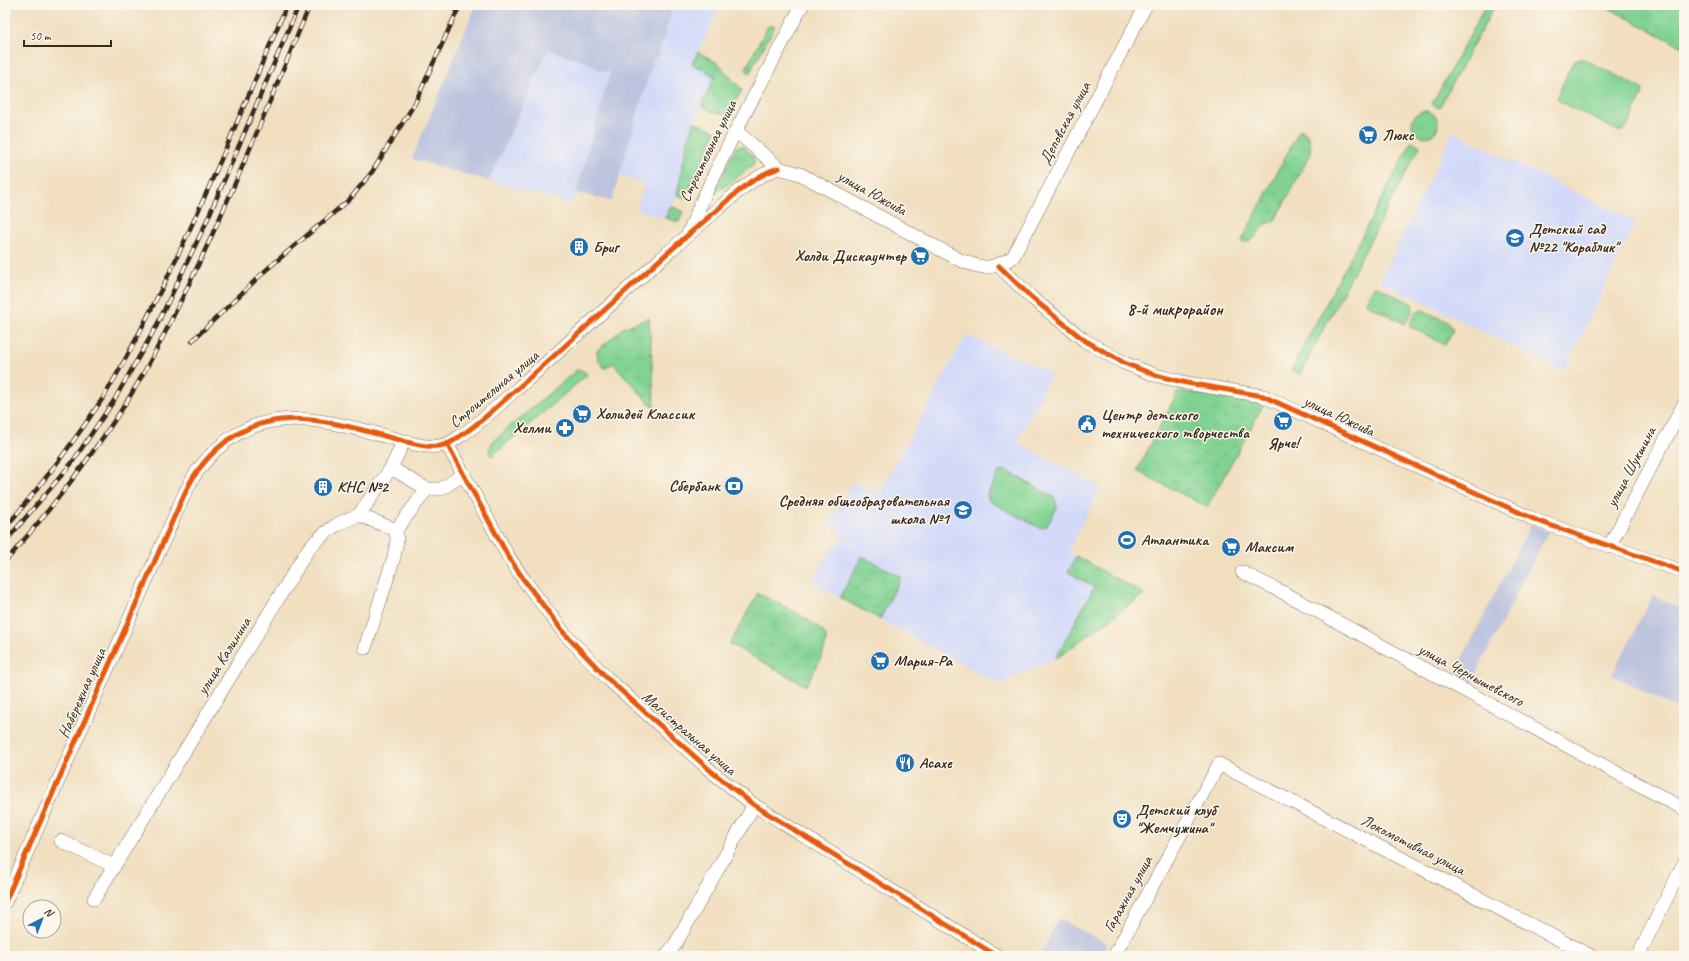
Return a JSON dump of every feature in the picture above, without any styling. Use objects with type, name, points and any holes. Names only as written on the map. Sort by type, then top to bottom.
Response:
[{"type":"street","name":"Строительная улица","points":[[185,494],[195,475],[206,460],[217,449],[246,430],[272,420],[287,418],[338,424],[419,445],[447,444],[473,428],[688,234],[698,208],[736,131],[802,5]]},
{"type":"street","name":"Деповская улица","points":[[1013,257],[1146,5]]},
{"type":"street","name":"улица Южсиба","points":[[736,131],[779,168],[800,174],[960,260],[982,268],[999,266],[1013,257]]},
{"type":"street","points":[[688,234],[750,183],[768,172],[779,168]]},
{"type":"street","name":"улица Южсиба","points":[[999,266],[1032,298],[1084,340],[1124,363],[1155,375],[1187,383],[1263,396],[1538,521],[1684,572]]},
{"type":"street","name":"улица Шукшина","points":[[1609,547],[1684,404]]},
{"type":"street","points":[[396,530],[358,515],[391,468],[404,441]]},
{"type":"street","name":"Магистральная улица","points":[[447,444],[508,556],[544,608],[564,633],[607,678],[712,772],[754,805],[997,956]]},
{"type":"street","points":[[391,468],[427,489],[441,490],[464,474]]},
{"type":"street","points":[[365,648],[394,557],[397,540],[396,530],[427,489]]},
{"type":"street","name":"Набережная улица","points":[[5,902],[11,879],[185,494]]},
{"type":"street","name":"улица Калинина","points":[[94,899],[309,548],[327,530],[358,515]]},
{"type":"street","name":"улица Чернышевского","points":[[1242,572],[1282,592],[1684,809]]},
{"type":"street","name":"Гаражная улица","points":[[1114,956],[1219,764]]},
{"type":"street","name":"Локомотивная улица","points":[[1219,764],[1591,956]]},
{"type":"street","points":[[666,956],[676,943],[754,805]]},
{"type":"street","points":[[61,841],[114,866]]},
{"type":"street","points":[[1638,956],[1684,863]]},
{"type":"shaded area","points":[[476,5],[673,5],[658,58],[654,57],[612,201],[576,193],[610,73],[600,70],[590,64],[548,50],[489,181],[412,159]]},
{"type":"shaded area","points":[[673,5],[721,5],[692,64],[715,76],[689,134],[677,195],[665,218],[637,209],[644,184],[619,176],[654,57],[658,58]]},
{"type":"shaded area","points":[[548,50],[590,64],[600,70],[610,73],[572,204],[489,181]]},
{"type":"shaded area","name":"Детский сад №22 \"Кораблик\"","points":[[1453,132],[1636,222],[1564,371],[1380,281]]},
{"type":"shaded area","name":"Средняя общеобразовательная школа №1","points":[[966,335],[1051,373],[1017,443],[1101,487],[1068,552],[1144,594],[1063,654],[999,684],[812,582],[832,548],[835,549],[843,534],[829,525],[852,483],[879,494]]},
{"type":"shaded area","points":[[1531,524],[1548,532],[1469,687],[1452,678]]},
{"type":"shaded area","points":[[1653,595],[1681,609],[1684,604],[1684,712],[1612,675]]},
{"type":"shaded area","points":[[1058,919],[1107,943],[1101,956],[1040,956]]},
{"type":"green space","points":[[1486,5],[1495,5],[1439,108],[1432,104]]},
{"type":"green space","points":[[1684,5],[1684,48],[1605,6]]},
{"type":"green space","points":[[768,26],[775,26],[749,74],[746,68]]},
{"type":"green space","points":[[698,52],[719,64],[742,90],[729,114],[715,113],[701,106],[715,76],[692,64]]},
{"type":"green space","points":[[1577,59],[1583,59],[1643,90],[1642,96],[1627,127],[1623,131],[1618,131],[1557,99],[1573,62]]},
{"type":"green space","points":[[1425,111],[1435,114],[1438,124],[1435,134],[1425,137],[1415,134],[1412,124],[1415,114]]},
{"type":"green space","points":[[694,122],[716,131],[685,198],[677,195],[689,134]]},
{"type":"green space","points":[[1300,129],[1308,137],[1310,155],[1274,222],[1268,223],[1264,226],[1252,239],[1241,242]]},
{"type":"green space","points":[[1412,141],[1420,146],[1300,374],[1291,370]]},
{"type":"green space","points":[[743,146],[752,155],[755,164],[712,196],[736,147]]},
{"type":"green space","points":[[671,206],[683,212],[679,222],[665,218]]},
{"type":"green space","points":[[1375,285],[1412,304],[1413,310],[1405,324],[1365,303]]},
{"type":"green space","points":[[1423,310],[1448,322],[1453,330],[1445,345],[1409,326],[1416,312]]},
{"type":"green space","points":[[649,318],[655,410],[613,363],[605,369],[598,360],[597,351],[623,328]]},
{"type":"green space","points":[[578,369],[585,372],[587,375],[492,456],[489,452],[492,442]]},
{"type":"green space","points":[[1178,391],[1264,404],[1207,507],[1137,471]]},
{"type":"green space","points":[[1003,470],[1055,498],[1057,507],[1047,526],[1040,528],[989,501],[987,495],[999,472]]},
{"type":"green space","points":[[862,556],[901,577],[880,619],[840,598]]},
{"type":"green space","points":[[1076,556],[1144,594],[1056,658],[1094,587],[1068,572]]},
{"type":"green space","points":[[758,593],[807,619],[823,632],[826,638],[826,643],[819,662],[806,686],[730,644]]},
{"type":"railway","points":[[5,528],[80,432],[103,398],[127,356],[197,215],[287,5]]},
{"type":"railway","points":[[5,542],[71,464],[113,402],[156,327],[205,225],[299,5]]},
{"type":"railway","points":[[5,562],[51,507],[95,449],[132,394],[149,363],[190,282],[222,213],[310,5]]},
{"type":"railway","points":[[192,341],[266,270],[350,199],[372,172],[415,103],[460,5]]},
{"type":"cycle path","points":[[5,902],[185,493],[196,473],[216,450],[238,434],[260,424],[284,420],[308,420],[334,424],[425,446],[440,446],[450,443],[489,414],[732,197],[762,175],[779,168]]},
{"type":"cycle path","points":[[999,266],[1032,298],[1084,340],[1124,363],[1155,375],[1187,383],[1263,396],[1538,521],[1684,572]]},
{"type":"cycle path","points":[[447,444],[508,556],[524,580],[564,633],[607,678],[712,772],[754,805],[997,956]]},
{"type":"place","name":"Люкс","points":[[1368,135]]},
{"type":"place","name":"Детский сад №22 \"Кораблик\"","points":[[1515,238]]},
{"type":"place","name":"Бриг","points":[[579,247]]},
{"type":"place","name":"Холди Дискаунтер","points":[[920,256]]},
{"type":"place","name":"Холидей Классик","points":[[582,414]]},
{"type":"place","name":"Ярче!","points":[[1283,421]]},
{"type":"place","name":"Центр детского технического творчества","points":[[1087,424]]},
{"type":"place","name":"Хелми","points":[[565,428]]},
{"type":"place","name":"Сбербанк","points":[[734,486]]},
{"type":"place","name":"КНС №2","points":[[323,487]]},
{"type":"place","name":"Средняя общеобразовательная школа №1","points":[[963,510]]},
{"type":"place","name":"Атлантика","points":[[1127,540]]},
{"type":"place","name":"Максим","points":[[1231,547]]},
{"type":"place","name":"Мария-Ра","points":[[880,661]]},
{"type":"place","name":"Асахе","points":[[905,763]]},
{"type":"place","name":"Детский клуб \"Жемчужина\"","points":[[1122,819]]},
{"type":"district","name":"8-й микрорайон","points":[[1175,309]]}]
